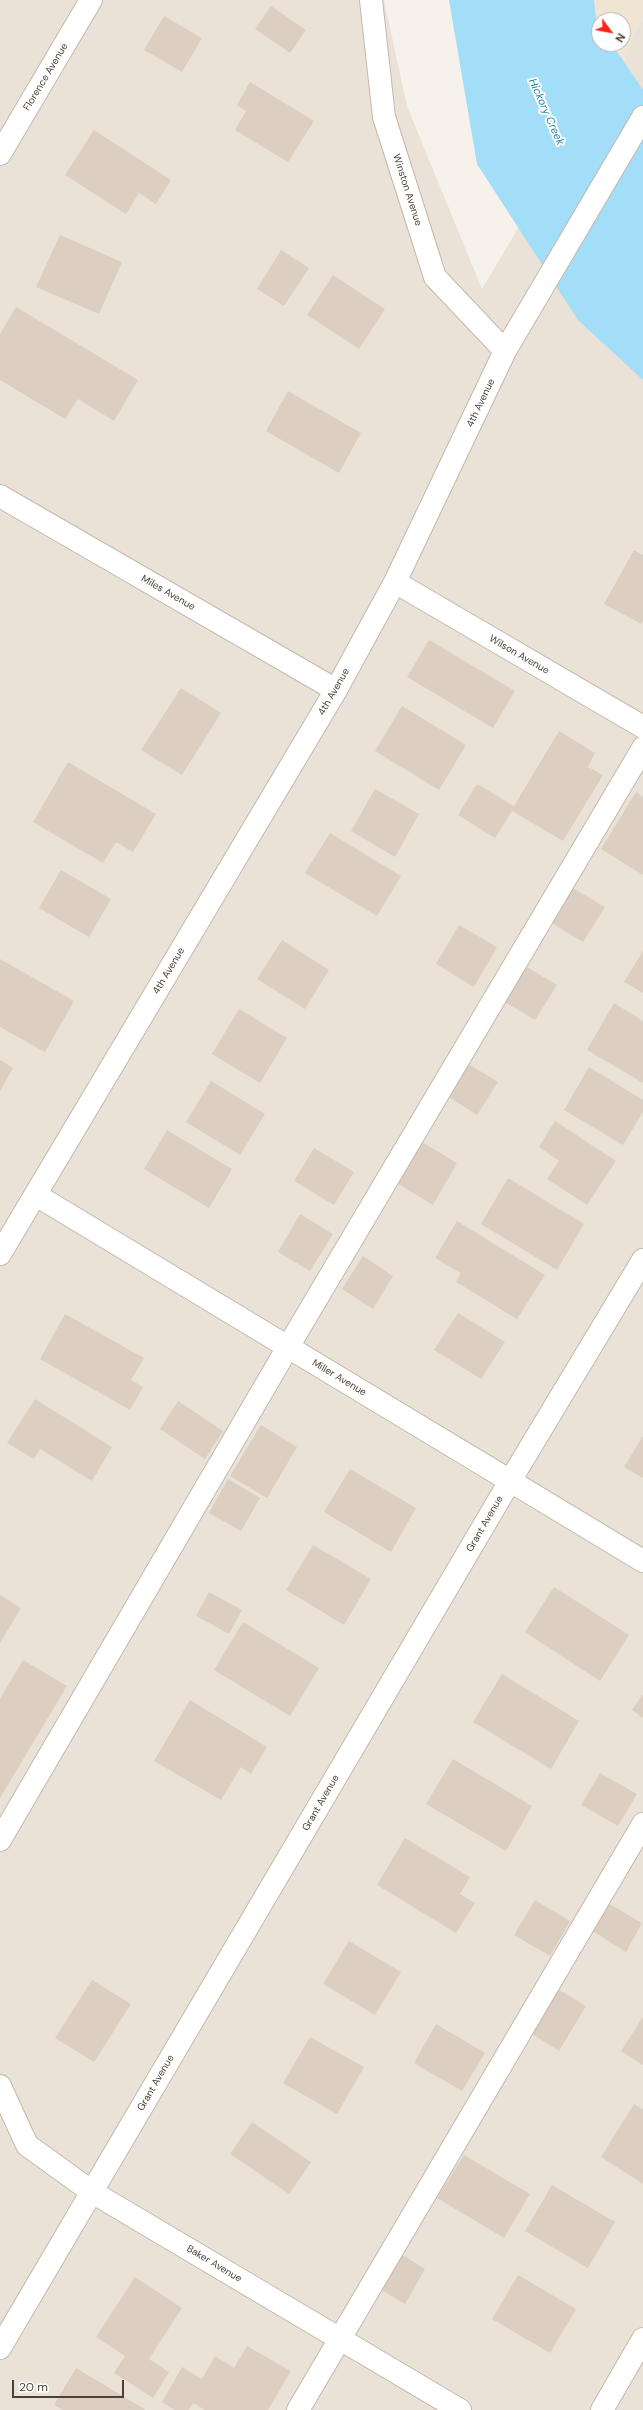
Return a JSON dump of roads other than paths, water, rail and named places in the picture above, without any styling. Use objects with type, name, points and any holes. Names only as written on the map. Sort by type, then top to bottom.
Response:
[{"type":"street","name":"Florence Avenue","points":[[0,154],[91,0]]},
{"type":"street","name":"Winston Avenue","points":[[371,0],[384,117],[435,277],[505,351]]},
{"type":"street","name":"4th Avenue","points":[[0,1254],[336,690],[395,582],[505,351],[540,289],[643,117]]},
{"type":"street","name":"Miles Avenue","points":[[0,496],[336,690]]},
{"type":"street","name":"Wilson Avenue","points":[[395,582],[643,727]]},
{"type":"street","points":[[0,1840],[288,1347],[643,748]]},
{"type":"street","name":"Miller Avenue","points":[[36,1194],[643,1561]]},
{"type":"street","name":"Grant Avenue","points":[[0,2348],[510,1481],[643,1260]]},
{"type":"street","points":[[298,2410],[643,1824]]},
{"type":"street","name":"Baker Avenue","points":[[0,2086],[27,2145],[92,2192],[460,2410]]},
{"type":"street","points":[[602,2410],[643,2339]]},
{"type":"water","name":"Hickory Creek","points":[[449,0],[594,0],[595,12],[591,12],[591,52],[617,52],[643,90],[643,380],[578,320],[477,164]]}]
